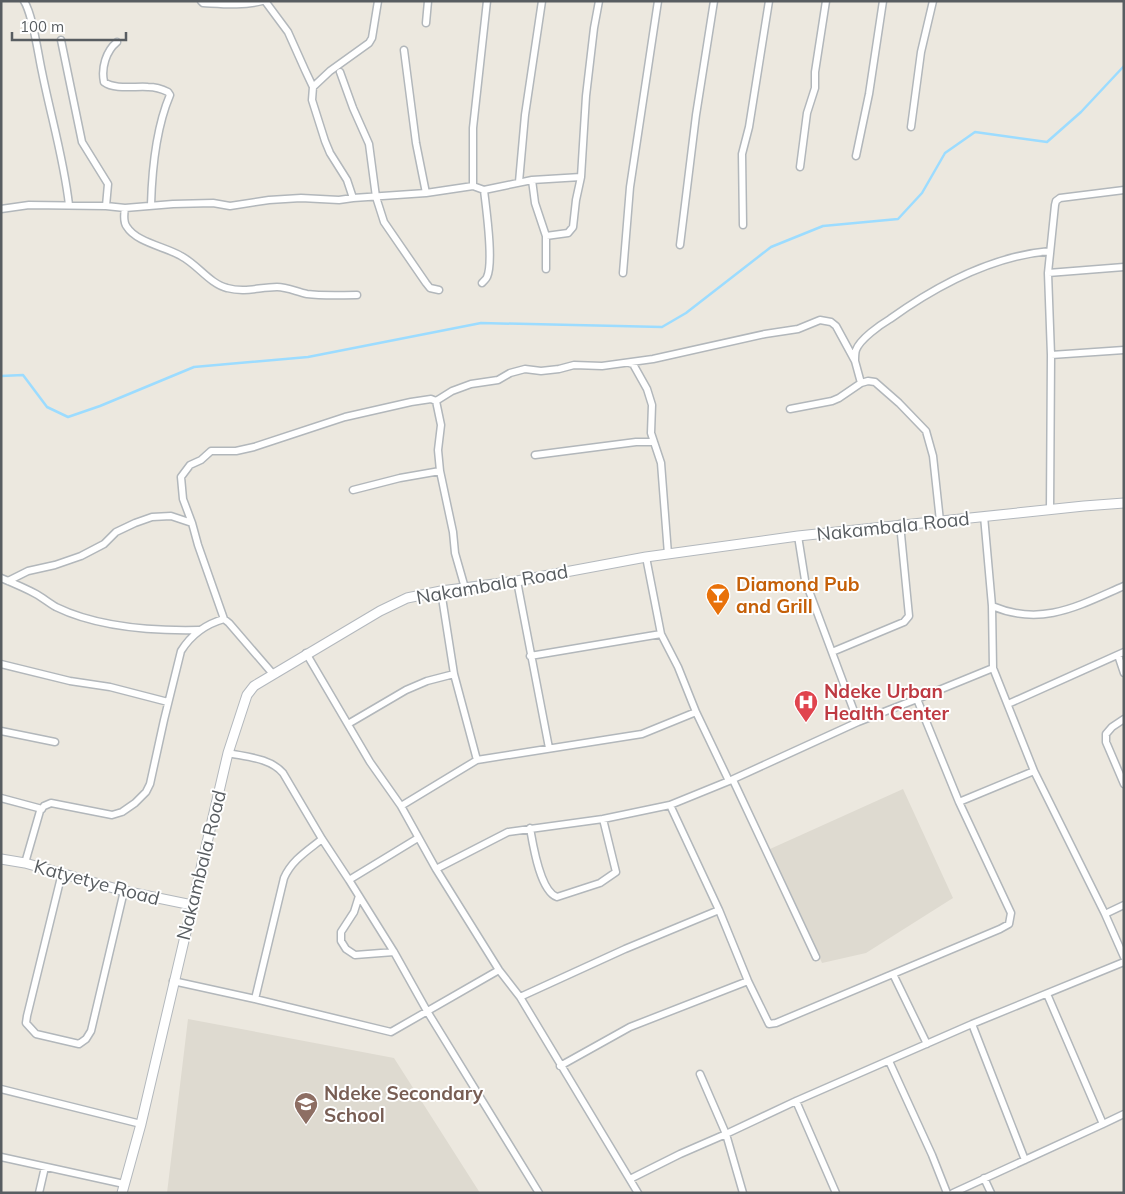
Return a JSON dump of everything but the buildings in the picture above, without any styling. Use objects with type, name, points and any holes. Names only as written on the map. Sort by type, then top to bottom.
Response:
[{"type":"main road","name":"Nakambala Road","points":[[123,1189],[141,1124],[228,753],[247,695],[254,686],[306,653],[407,598],[441,591],[517,581],[646,557],[798,536],[900,524],[1124,503]]},
{"type":"main road","name":"Katyetye Road","points":[[1,859],[25,863],[124,890],[192,905]]},
{"type":"street","points":[[24,1],[34,33],[59,146],[69,205]]},
{"type":"street","points":[[201,1],[203,3],[227,4],[251,4],[264,1],[288,32],[313,87],[312,100],[325,141],[330,153],[347,180],[353,198]]},
{"type":"street","points":[[313,87],[330,71],[369,43],[372,38],[378,1]]},
{"type":"street","points":[[426,23],[428,1]]},
{"type":"street","points":[[473,186],[472,128],[487,1]]},
{"type":"street","points":[[519,182],[525,115],[542,1]]},
{"type":"street","points":[[546,236],[568,233],[572,231],[573,227],[581,177],[586,96],[599,1]]},
{"type":"street","points":[[623,273],[630,187],[658,1]]},
{"type":"street","points":[[680,245],[696,115],[714,1]]},
{"type":"street","points":[[744,225],[742,154],[749,127],[769,1]]},
{"type":"street","points":[[800,166],[807,113],[815,88],[826,1]]},
{"type":"street","points":[[856,156],[869,94],[883,1]]},
{"type":"street","points":[[910,127],[921,52],[933,1]]},
{"type":"street","points":[[61,40],[82,142],[108,184],[106,206]]},
{"type":"street","points":[[118,42],[107,52],[104,65],[104,82],[114,86],[150,87],[168,92],[170,95],[164,110],[155,156],[151,205]]},
{"type":"street","points":[[404,50],[416,142],[426,193]]},
{"type":"street","points":[[340,72],[369,144],[376,197],[384,222],[430,288],[439,290]]},
{"type":"street","points":[[1,209],[29,205],[125,208],[151,205],[213,204],[230,206],[269,200],[301,198],[339,200],[426,193],[473,186],[484,190],[532,180],[581,177]]},
{"type":"street","points":[[532,180],[535,203],[546,236],[546,269]]},
{"type":"street","points":[[482,283],[487,278],[489,247],[484,190]]},
{"type":"street","points":[[1050,510],[1051,355],[1048,273],[1056,201],[1060,198],[1124,190]]},
{"type":"street","points":[[125,208],[124,220],[130,231],[180,256],[200,269],[218,285],[244,290],[279,287],[306,294],[357,295]]},
{"type":"street","points":[[854,361],[856,350],[868,335],[906,307],[946,282],[1029,254],[1050,251]]},
{"type":"street","points":[[1048,273],[1124,267]]},
{"type":"street","points":[[436,401],[452,391],[471,384],[498,380],[510,373],[525,370],[559,369],[574,365],[602,366],[652,359],[765,334],[798,329],[820,320],[831,322],[836,326],[854,361],[861,383]]},
{"type":"street","points":[[1051,355],[1124,350]]},
{"type":"street","points":[[628,362],[633,364],[639,374],[647,389],[652,405],[652,433],[661,463],[668,554]]},
{"type":"street","points":[[790,408],[832,401],[861,383],[875,382],[926,431],[933,456],[940,521]]},
{"type":"street","points":[[273,674],[224,619],[183,499],[181,477],[190,465],[201,460],[211,452],[236,451],[254,447],[321,424],[411,402],[431,399],[436,401]]},
{"type":"street","points":[[436,401],[441,425],[438,450],[440,470],[453,532],[455,553],[465,588]]},
{"type":"street","points":[[535,455],[636,442],[654,442]]},
{"type":"street","points":[[353,490],[440,470]]},
{"type":"street","points":[[3,580],[81,556],[104,544],[116,532],[152,517],[171,516],[192,523]]},
{"type":"street","points":[[984,516],[992,606],[993,668],[1034,771],[1105,914],[1124,958]]},
{"type":"street","points":[[832,652],[904,622],[909,616],[900,524]]},
{"type":"street","points":[[798,536],[805,580],[858,722]]},
{"type":"street","points":[[646,557],[661,634],[678,667],[696,712],[731,780],[816,957]]},
{"type":"street","points":[[3,580],[35,593],[56,606],[98,621],[174,631],[199,630]]},
{"type":"street","points":[[517,581],[549,748]]},
{"type":"street","points":[[992,606],[1017,614],[1033,615],[1069,610],[1124,586]]},
{"type":"street","points":[[441,591],[454,674],[477,760]]},
{"type":"street","points":[[1,798],[42,808],[51,803],[112,815],[122,812],[135,803],[146,792],[150,784],[181,651],[199,630],[224,619]]},
{"type":"street","points":[[530,656],[661,634]]},
{"type":"street","points":[[306,653],[370,762],[401,806],[436,869],[499,970],[520,997],[638,1193]]},
{"type":"street","points":[[1008,704],[1121,654],[1124,673]]},
{"type":"street","points":[[1,664],[70,681],[110,687],[168,702]]},
{"type":"street","points":[[436,869],[508,832],[603,820],[670,805],[731,780],[858,722],[993,668]]},
{"type":"street","points":[[348,724],[406,690],[427,681],[454,674]]},
{"type":"street","points":[[670,805],[719,910],[765,1019],[769,1024],[776,1023],[893,974],[1009,924],[1012,913],[959,802],[917,699]]},
{"type":"street","points":[[401,806],[477,760],[642,734],[696,712]]},
{"type":"street","points":[[1124,719],[1106,734],[1106,742],[1124,784]]},
{"type":"street","points":[[1,731],[55,742]]},
{"type":"street","points":[[228,753],[270,763],[277,766],[283,773],[322,840],[394,952],[427,1011],[539,1193]]},
{"type":"street","points":[[959,802],[1034,771]]},
{"type":"street","points":[[25,863],[42,808]]},
{"type":"street","points":[[530,828],[540,871],[550,893],[557,897],[600,883],[616,872],[603,820]]},
{"type":"street","points":[[349,880],[418,838]]},
{"type":"street","points":[[255,999],[288,868],[295,860],[322,840]]},
{"type":"street","points":[[62,873],[26,1016],[26,1023],[36,1034],[79,1044],[91,1032],[124,890]]},
{"type":"street","points":[[359,896],[354,912],[341,932],[341,941],[346,950],[355,955],[394,952]]},
{"type":"street","points":[[1105,914],[1124,905]]},
{"type":"street","points":[[520,997],[625,949],[719,910]]},
{"type":"street","points":[[630,1179],[680,1154],[889,1060],[1124,962]]},
{"type":"street","points":[[173,981],[391,1032],[499,970]]},
{"type":"street","points":[[893,974],[927,1044]]},
{"type":"street","points":[[560,1066],[630,1027],[748,981]]},
{"type":"street","points":[[1047,994],[1103,1124]]},
{"type":"street","points":[[972,1024],[1025,1160]]},
{"type":"street","points":[[889,1060],[947,1193]]},
{"type":"street","points":[[700,1074],[726,1134],[743,1193]]},
{"type":"street","points":[[1,1089],[141,1124]]},
{"type":"street","points":[[796,1101],[836,1193]]},
{"type":"street","points":[[954,1193],[1124,1114]]},
{"type":"street","points":[[1,1157],[123,1189]]},
{"type":"street","points":[[39,1193],[45,1167]]},
{"type":"street","points":[[984,1178],[991,1193]]},
{"type":"shaded area","points":[[903,789],[953,898],[866,953],[822,963],[770,849]]},
{"type":"shaded area","name":"Ndeke Secondary School","points":[[188,1019],[394,1058],[480,1193],[167,1193]]},
{"type":"waterway","points":[[1,376],[23,375],[47,407],[68,417],[100,406],[194,367],[308,357],[481,323],[662,327],[686,313],[771,247],[823,226],[898,219],[922,193],[945,153],[975,132],[1047,142],[1081,112],[1124,66]]},
{"type":"place","name":"Diamond Pub and Grill","points":[[718,616]]},
{"type":"place","name":"Ndeke Urban Health Center","points":[[806,723]]},
{"type":"place","name":"Ndeke Secondary School","points":[[306,1125]]}]
